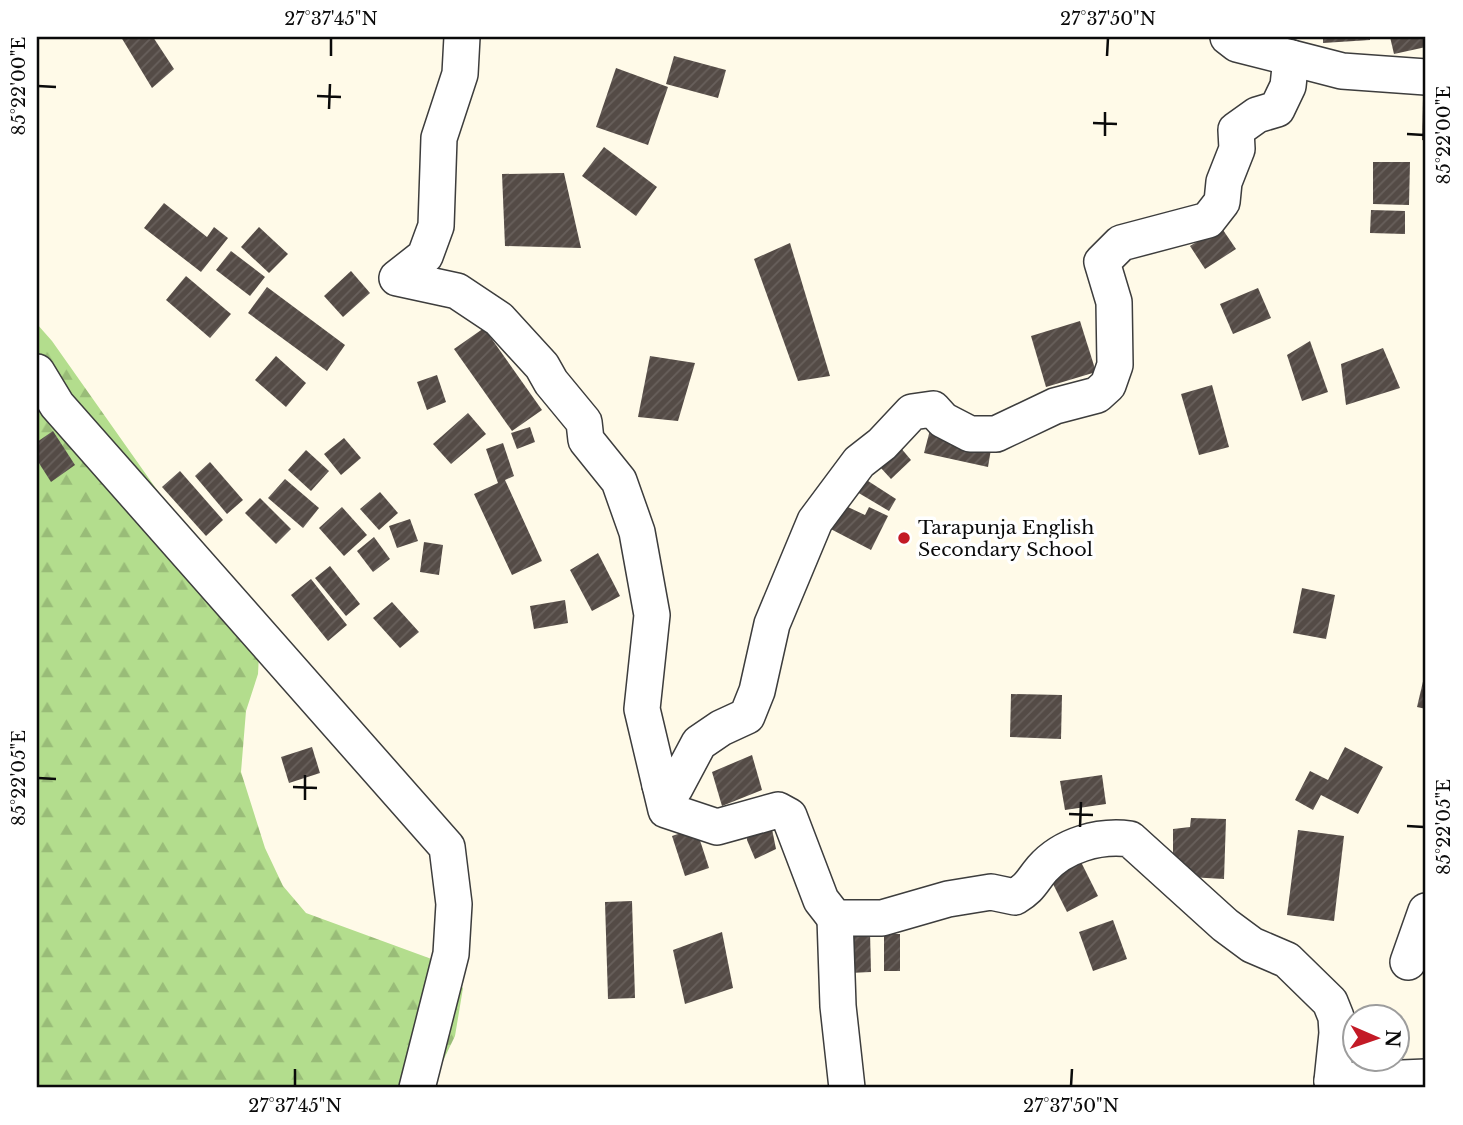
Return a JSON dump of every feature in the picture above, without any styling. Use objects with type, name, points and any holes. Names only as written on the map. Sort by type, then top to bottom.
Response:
[{"type":"street","points":[[462,37],[460,75],[439,138],[436,226],[425,256],[397,278],[457,290],[499,319],[542,366],[551,382],[584,422],[586,440],[619,481],[637,533],[652,615],[642,709],[666,810],[717,827],[778,810],[789,816],[821,900],[835,918],[838,1006],[847,1088]]},
{"type":"street","points":[[1228,37],[1237,44],[1342,71],[1426,77]]},
{"type":"street","points":[[660,785],[675,788],[699,743],[721,728],[747,716],[757,691],[772,624],[815,521],[859,461],[881,444],[912,412],[933,409],[943,420],[970,433],[996,434],[1055,406],[1097,395],[1108,385],[1115,365],[1114,302],[1102,262],[1121,243],[1208,220],[1222,202],[1224,182],[1237,149],[1236,130],[1257,115],[1277,109],[1288,86],[1291,58]]},
{"type":"street","points":[[37,372],[57,405],[447,847],[454,904],[451,954],[417,1088]]},
{"type":"street","points":[[835,918],[882,918],[948,899],[991,892],[1015,897],[1029,888],[1044,867],[1072,846],[1113,836],[1129,839],[1226,925],[1252,946],[1287,960],[1330,1002],[1338,1033],[1333,1085],[1426,1077]]},
{"type":"street","points":[[1408,962],[1426,911]]},
{"type":"green space","points":[[37,324],[52,341],[260,636],[258,674],[246,711],[241,772],[265,848],[283,886],[306,913],[437,961],[463,988],[455,1036],[441,1065],[434,1088],[37,1088]]},
{"type":"building","points":[[121,37],[153,37],[174,69],[152,88]]},
{"type":"building","points":[[1323,37],[1370,37],[1370,40],[1323,43]]},
{"type":"building","points":[[1390,37],[1426,37],[1426,47],[1394,54]]},
{"type":"building","points":[[674,56],[726,70],[718,98],[666,84]]},
{"type":"building","points":[[616,68],[668,87],[648,145],[596,127]]},
{"type":"building","points":[[1423,99],[1426,99],[1426,141],[1422,140]]},
{"type":"building","points":[[604,147],[657,187],[636,216],[582,176]]},
{"type":"building","points":[[1373,162],[1410,162],[1409,205],[1373,204]]},
{"type":"building","points":[[564,173],[581,248],[505,246],[502,174]]},
{"type":"building","points":[[164,203],[207,237],[214,227],[228,238],[201,272],[144,228]]},
{"type":"building","points":[[1371,210],[1405,211],[1405,234],[1370,233]]},
{"type":"building","points":[[259,227],[288,254],[269,273],[241,247]]},
{"type":"building","points":[[1221,227],[1236,249],[1205,269],[1190,246]]},
{"type":"building","points":[[790,243],[830,376],[798,381],[754,259]]},
{"type":"building","points":[[231,251],[265,277],[250,296],[216,270]]},
{"type":"building","points":[[351,271],[370,293],[343,317],[324,296]]},
{"type":"building","points":[[186,276],[231,314],[210,338],[166,300]]},
{"type":"building","points":[[267,287],[345,345],[327,371],[248,313]]},
{"type":"building","points":[[1258,288],[1271,318],[1233,334],[1220,304]]},
{"type":"building","points":[[1080,321],[1096,372],[1046,387],[1031,336]]},
{"type":"building","points":[[484,328],[542,410],[512,431],[454,349]]},
{"type":"building","points":[[1310,341],[1328,392],[1302,401],[1287,355]]},
{"type":"building","points":[[1383,348],[1400,388],[1346,405],[1341,364]]},
{"type":"building","points":[[276,356],[306,383],[286,407],[255,380]]},
{"type":"building","points":[[650,356],[695,363],[678,421],[638,417]]},
{"type":"building","points":[[437,375],[446,402],[427,410],[417,382]]},
{"type":"building","points":[[1212,385],[1229,447],[1199,455],[1181,394]]},
{"type":"building","points":[[468,413],[486,434],[451,464],[433,444]]},
{"type":"building","points":[[530,427],[535,442],[517,449],[511,433]]},
{"type":"building","points":[[930,430],[992,443],[988,467],[924,453]]},
{"type":"building","points":[[53,431],[75,465],[51,482],[37,460],[37,442]]},
{"type":"building","points":[[344,438],[361,458],[341,475],[324,454]]},
{"type":"building","points":[[503,443],[514,476],[505,480],[542,561],[512,575],[474,494],[498,483],[486,449]]},
{"type":"building","points":[[900,447],[911,460],[891,479],[880,467]]},
{"type":"building","points":[[306,450],[329,471],[311,491],[288,470]]},
{"type":"building","points":[[210,462],[243,500],[227,514],[195,476]]},
{"type":"building","points":[[180,471],[223,520],[206,536],[162,487]]},
{"type":"building","points":[[285,479],[319,508],[303,528],[268,498]]},
{"type":"building","points":[[865,479],[896,499],[889,511],[857,492]]},
{"type":"building","points":[[380,492],[398,513],[379,530],[360,509]]},
{"type":"building","points":[[260,498],[291,529],[276,544],[245,513]]},
{"type":"building","points":[[835,501],[865,515],[869,507],[888,516],[871,550],[823,525]]},
{"type":"building","points":[[342,507],[367,535],[344,556],[319,528]]},
{"type":"building","points":[[410,519],[418,541],[397,548],[389,526]]},
{"type":"building","points":[[374,537],[390,559],[373,572],[357,551]]},
{"type":"building","points":[[424,542],[443,545],[439,575],[420,572]]},
{"type":"building","points":[[598,553],[620,596],[592,611],[570,570]]},
{"type":"building","points":[[330,566],[360,604],[346,616],[315,578]]},
{"type":"building","points":[[311,579],[347,625],[328,641],[291,595]]},
{"type":"building","points":[[1302,588],[1335,595],[1326,639],[1293,633]]},
{"type":"building","points":[[565,600],[568,623],[534,629],[530,606]]},
{"type":"building","points":[[392,602],[419,632],[400,648],[373,618]]},
{"type":"building","points":[[1426,673],[1426,709],[1417,707]]},
{"type":"building","points":[[1011,694],[1062,695],[1061,739],[1010,737]]},
{"type":"building","points":[[312,747],[320,773],[289,783],[281,757]]},
{"type":"building","points":[[1345,747],[1383,767],[1358,814],[1321,795],[1313,810],[1295,800],[1310,771],[1328,780]]},
{"type":"building","points":[[752,755],[762,790],[722,806],[712,772]]},
{"type":"building","points":[[1102,775],[1106,804],[1065,810],[1060,781]]},
{"type":"building","points":[[1191,818],[1226,819],[1224,879],[1189,877],[1173,864],[1173,829],[1190,827]]},
{"type":"building","points":[[770,819],[776,849],[755,859],[747,840],[747,825]]},
{"type":"building","points":[[696,828],[709,868],[685,876],[672,836]]},
{"type":"building","points":[[1298,830],[1344,836],[1334,921],[1287,915]]},
{"type":"building","points":[[1079,858],[1098,896],[1067,912],[1048,874]]},
{"type":"building","points":[[632,901],[635,998],[608,999],[605,902]]},
{"type":"building","points":[[1113,920],[1127,959],[1093,971],[1079,932]]},
{"type":"building","points":[[722,932],[733,988],[685,1004],[673,950]]},
{"type":"building","points":[[870,932],[871,972],[849,973],[847,933]]},
{"type":"building","points":[[884,934],[900,934],[900,971],[884,971]]},
{"type":"place","name":"Tarapunja English Secondary School","points":[[904,538]]}]
